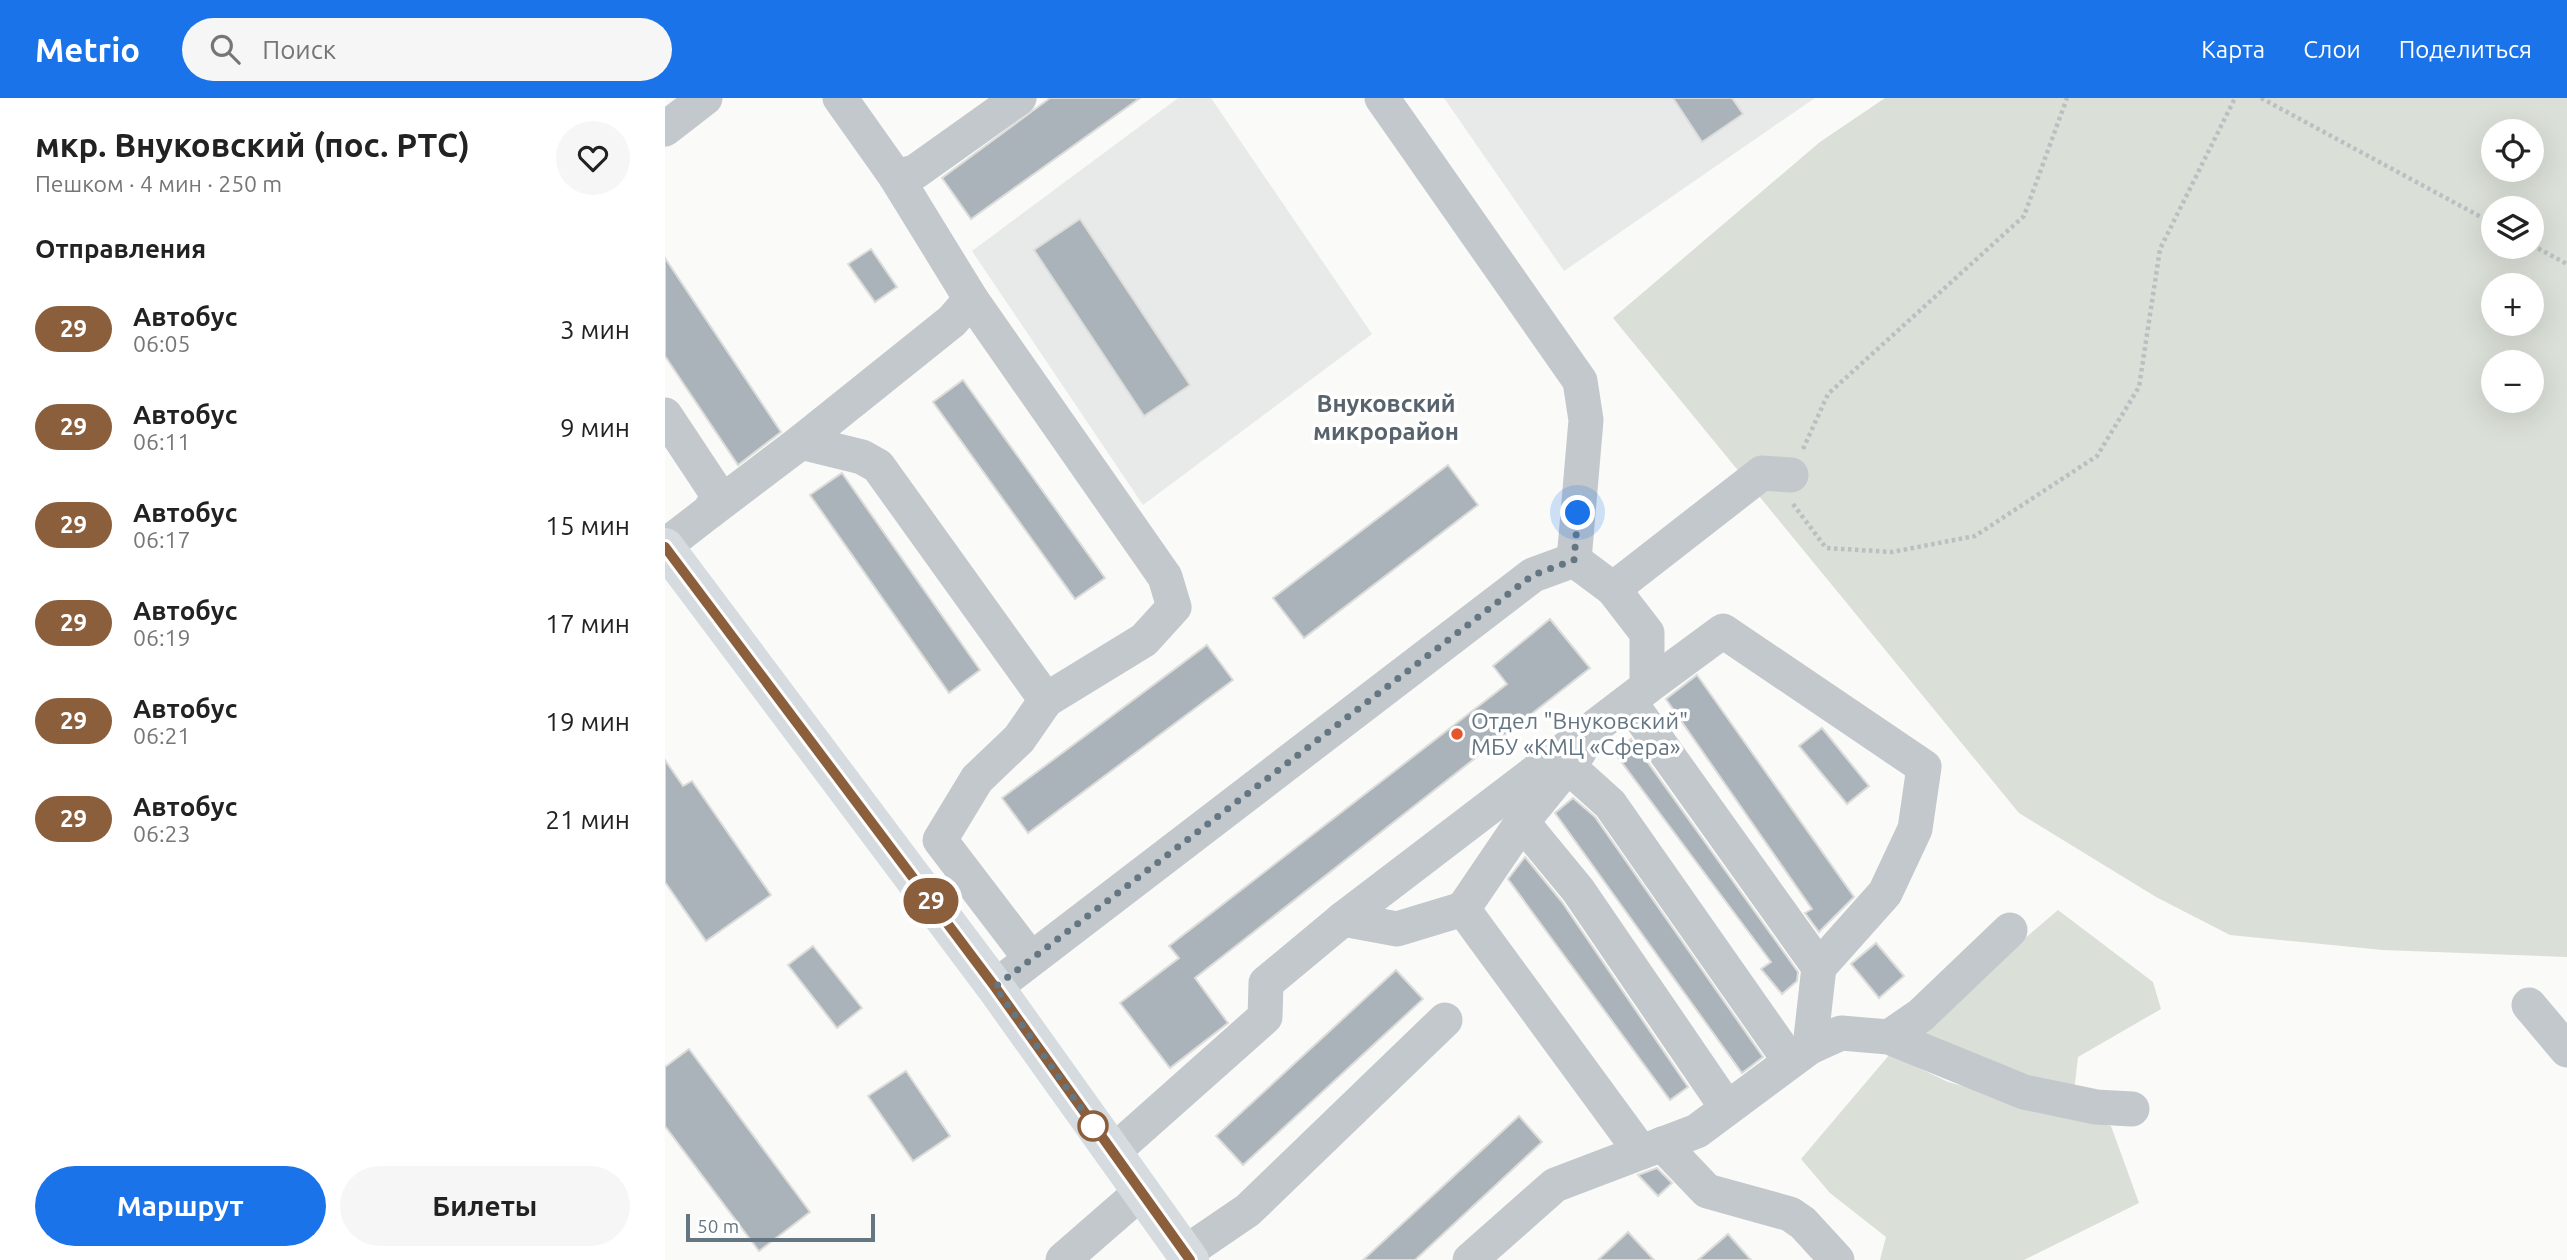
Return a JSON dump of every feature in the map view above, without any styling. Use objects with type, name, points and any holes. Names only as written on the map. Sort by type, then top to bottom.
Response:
[{"type":"main road","points":[[665,547],[995,987],[1188,1257]]},
{"type":"lane","points":[[665,129],[705,98]]},
{"type":"lane","points":[[840,98],[896,177],[971,299],[1165,577],[1174,607],[1144,640],[1045,700],[1019,739],[977,779],[940,840],[1030,958]]},
{"type":"lane","points":[[896,177],[915,172],[1019,98]]},
{"type":"lane","points":[[1382,98],[1580,381],[1586,420],[1574,560]]},
{"type":"lane","points":[[665,547],[953,321],[971,299]]},
{"type":"lane","points":[[665,415],[718,495],[710,511]]},
{"type":"lane","points":[[800,442],[862,457],[878,466],[1045,700]]},
{"type":"lane","points":[[1613,589],[1762,473],[1791,475]]},
{"type":"lane","points":[[1574,560],[1613,589],[1647,633],[1638,694],[1819,967]]},
{"type":"lane","points":[[995,987],[1533,575],[1574,560]]},
{"type":"lane","points":[[1112,1153],[1265,1017],[1266,983],[1343,919],[1723,631],[1924,767],[1915,829],[1885,893],[1819,967],[1800,1054]]},
{"type":"lane","points":[[1343,919],[1397,929],[1463,909],[1523,822],[1570,768],[1597,724]]},
{"type":"lane","points":[[1570,768],[1610,804],[1800,1054]]},
{"type":"lane","points":[[1523,822],[1578,890],[1727,1108]]},
{"type":"lane","points":[[1463,909],[1652,1148],[1707,1191],[1790,1214],[1803,1223],[1837,1260]]},
{"type":"lane","points":[[1889,1037],[1921,1015],[2010,930]]},
{"type":"lane","points":[[2529,1005],[2567,1050]]},
{"type":"lane","points":[[1188,1257],[1248,1210],[1445,1020]]},
{"type":"lane","points":[[1470,1260],[1555,1185],[1697,1130],[1800,1054],[1841,1033],[1889,1037],[2024,1091],[2096,1107],[2132,1109]]},
{"type":"lane","points":[[1063,1260],[1141,1192]]},
{"type":"path","points":[[2067,98],[2024,216],[1828,394],[1791,475],[1793,506],[1826,548],[1892,552],[1975,536],[2097,456],[2139,387],[2160,249],[2235,98]]},
{"type":"path","points":[[2261,98],[2481,218]]},
{"type":"path","points":[[2544,252],[2567,264]]},
{"type":"shaded area","points":[[1178,98],[1211,98],[1372,334],[1143,505],[972,251]]},
{"type":"shaded area","points":[[1444,98],[1815,98],[1564,271]]},
{"type":"shaded area","points":[[1885,98],[2567,98],[2567,957],[2383,950],[2230,935],[2156,897],[2019,813],[1613,318],[1820,142]]},
{"type":"shaded area","points":[[2058,910],[2153,982],[2161,1009],[2078,1057],[2074,1092],[1924,1036],[1923,1025]]},
{"type":"shaded area","points":[[1890,1054],[1948,1082],[2111,1126],[2139,1203],[2024,1260],[1880,1260],[1886,1237],[1830,1193],[1801,1159]]},
{"type":"building","points":[[1050,98],[1140,98],[971,219],[942,178]]},
{"type":"building","points":[[1673,98],[1732,98],[1743,114],[1702,142]]},
{"type":"building","points":[[1080,219],[1190,385],[1144,416],[1034,250]]},
{"type":"building","points":[[871,249],[897,287],[875,302],[848,264]]},
{"type":"building","points":[[665,258],[781,432],[738,465],[665,356]]},
{"type":"building","points":[[963,380],[1105,578],[1075,599],[933,402]]},
{"type":"building","points":[[1448,465],[1478,505],[1304,638],[1273,598]]},
{"type":"building","points":[[842,473],[980,670],[949,693],[810,495]]},
{"type":"building","points":[[1550,619],[1590,668],[1195,978],[1228,1023],[1170,1068],[1120,1003],[1179,958],[1169,946],[1507,684],[1493,666]]},
{"type":"building","points":[[1207,645],[1233,680],[1028,833],[1002,798]]},
{"type":"building","points":[[1697,675],[1854,897],[1819,932],[1805,913],[1812,909],[1666,699]]},
{"type":"building","points":[[1822,728],[1869,786],[1847,804],[1799,746]]},
{"type":"building","points":[[1631,739],[1798,972],[1797,981],[1782,994],[1761,969],[1771,962],[1614,752]]},
{"type":"building","points":[[665,760],[683,786],[692,781],[771,895],[706,941],[665,882]]},
{"type":"building","points":[[1573,798],[1595,817],[1763,1057],[1742,1073],[1555,813]]},
{"type":"building","points":[[1525,857],[1562,902],[1688,1087],[1670,1100],[1508,879]]},
{"type":"building","points":[[1876,943],[1904,976],[1879,998],[1851,964]]},
{"type":"building","points":[[813,946],[862,1008],[837,1028],[788,965]]},
{"type":"building","points":[[1396,970],[1423,999],[1243,1165],[1216,1136]]},
{"type":"building","points":[[689,1049],[810,1212],[759,1251],[665,1126],[665,1067]]},
{"type":"building","points":[[906,1071],[950,1136],[913,1161],[868,1096]]},
{"type":"building","points":[[1519,1116],[1542,1142],[1415,1260],[1363,1260]]},
{"type":"building","points":[[1657,1168],[1672,1183],[1658,1196],[1638,1175]]},
{"type":"building","points":[[1628,1232],[1654,1260],[1598,1260]]},
{"type":"building","points":[[1728,1234],[1751,1260],[1698,1260]]},
{"type":"bus line","name":"29","points":[[665,547],[995,987],[1190,1260]]},
{"type":"place","name":"Отдел \"Внуковский\" МБУ «КМЦ «Сфера»","points":[[1457,734]]},
{"type":"district","name":"Внуковский микрорайон","points":[[1386,418]]},
{"type":"route","points":[[1093,1126],[1098,1132],[995,987],[1533,575],[1574,560],[1578,513]]}]
